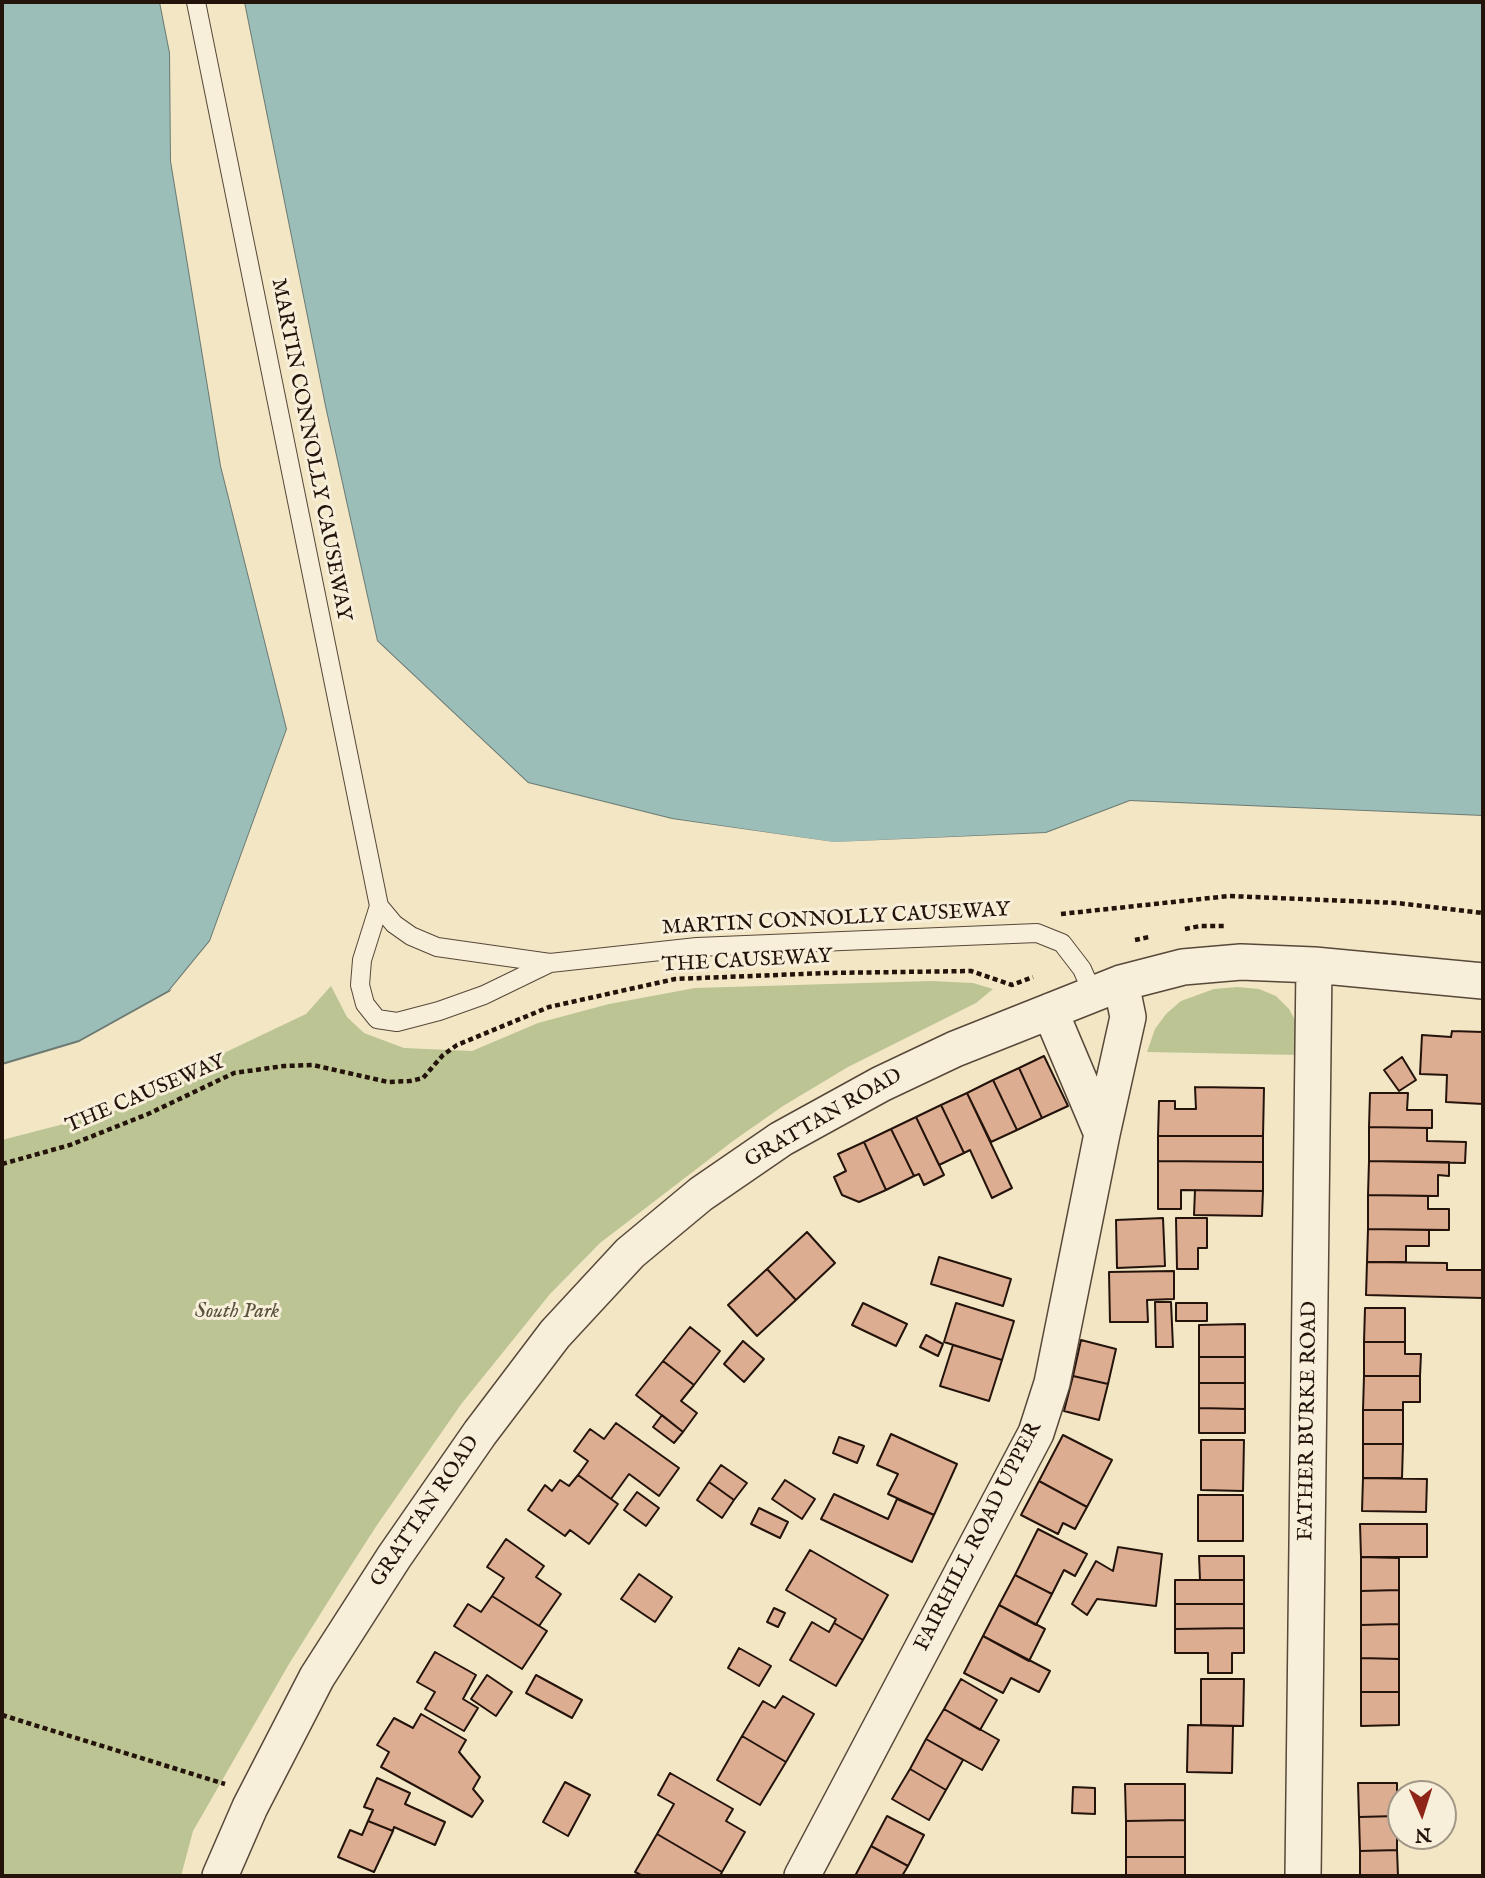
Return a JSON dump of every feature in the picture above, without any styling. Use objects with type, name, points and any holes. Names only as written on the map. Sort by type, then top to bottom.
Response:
[{"type":"street","name":"GRATTAN ROAD","points":[[220,1876],[250,1807],[317,1677],[394,1557],[480,1433],[555,1334],[629,1253],[701,1194],[781,1139],[881,1084],[955,1049],[1107,989],[1183,967],[1241,962],[1314,965],[1483,981]]},
{"type":"street","name":"FATHER BURKE ROAD","points":[[1303,1876],[1314,965]]},
{"type":"street","name":"FAIRHILL ROAD UPPER","points":[[803,1876],[1036,1433],[1052,1382],[1128,1017],[1107,989]]},
{"type":"street","points":[[1049,1011],[1102,1134]]},
{"type":"lane","name":"MARTIN CONNOLLY CAUSEWAY","points":[[196,2],[379,906],[394,924],[411,936],[437,947],[550,963],[697,947],[1037,933],[1062,943],[1082,968],[1107,989]]},
{"type":"lane","name":"MARTIN CONNOLLY CAUSEWAY","points":[[379,906],[362,960],[360,985],[365,1004],[377,1019],[397,1023],[439,1011],[484,995],[550,963]]},
{"type":"path","points":[[1050,915],[1230,896],[1397,903],[1483,913]]},
{"type":"path","name":"THE CAUSEWAY","points":[[2,1164],[81,1141],[148,1114],[234,1073],[313,1065],[387,1082],[422,1078],[443,1055],[457,1045],[549,1007],[675,978],[971,971],[1012,985],[1033,977]]},
{"type":"path","points":[[2,1715],[227,1785]]},
{"type":"green space","name":"South Park","points":[[931,981],[973,983],[993,989],[976,1003],[848,1067],[783,1106],[600,1243],[550,1294],[462,1403],[341,1581],[289,1664],[193,1831],[181,1876],[2,1876],[2,1140],[114,1111],[224,1053],[306,1014],[331,986],[347,1017],[364,1033],[404,1048],[472,1051],[538,1023],[609,1004],[695,988]]},
{"type":"green space","points":[[1214,989],[1259,989],[1276,996],[1289,1009],[1296,1022],[1300,1055],[1147,1052],[1155,1029],[1166,1014],[1181,1001]]},
{"type":"water","points":[[2,2],[160,2],[170,53],[171,161],[221,466],[287,729],[210,941],[169,991],[79,1041],[2,1064]]},
{"type":"water","points":[[244,2],[1483,2],[1483,816],[1130,801],[1046,833],[834,843],[672,819],[528,783],[377,641],[325,406]]},
{"type":"pier","points":[[160,2],[163,2],[174,53],[174,160],[225,465],[290,729],[213,942],[178,986],[169,991],[210,941],[287,729],[221,466],[171,161],[170,53]]},
{"type":"pier","points":[[240,2],[244,2],[325,406],[377,641],[528,783],[672,819],[834,842],[1046,833],[1130,801],[1483,816],[1483,819],[1131,805],[1046,837],[834,846],[671,822],[527,786],[374,642],[322,407]]},
{"type":"building","points":[[1452,1031],[1483,1032],[1483,1104],[1446,1102],[1447,1075],[1420,1074],[1422,1035],[1451,1037]]},
{"type":"building","points":[[1044,1056],[1068,1106],[1042,1118],[1019,1068]]},
{"type":"building","points":[[1402,1057],[1416,1080],[1399,1091],[1384,1070]]},
{"type":"building","points":[[1019,1068],[1042,1118],[1017,1130],[993,1080]]},
{"type":"building","points":[[993,1080],[1017,1130],[991,1142],[967,1093]]},
{"type":"building","points":[[1195,1087],[1264,1088],[1263,1136],[1158,1136],[1159,1101],[1175,1101],[1175,1109],[1196,1109]]},
{"type":"building","points":[[967,1093],[1012,1188],[992,1198],[970,1150],[964,1153],[941,1105]]},
{"type":"building","points":[[1370,1093],[1408,1093],[1407,1110],[1432,1110],[1432,1128],[1369,1127]]},
{"type":"building","points":[[941,1105],[964,1153],[939,1165],[916,1117]]},
{"type":"building","points":[[916,1117],[944,1175],[924,1185],[919,1174],[914,1176],[891,1129]]},
{"type":"building","points":[[1369,1127],[1427,1128],[1427,1141],[1466,1142],[1465,1163],[1369,1161]]},
{"type":"building","points":[[891,1129],[914,1176],[886,1190],[864,1142]]},
{"type":"building","points":[[1158,1136],[1263,1136],[1263,1162],[1158,1161]]},
{"type":"building","points":[[864,1142],[886,1190],[859,1202],[842,1195],[834,1177],[846,1171],[838,1154]]},
{"type":"building","points":[[1158,1161],[1263,1162],[1263,1191],[1181,1190],[1181,1209],[1158,1209]]},
{"type":"building","points":[[1369,1161],[1449,1162],[1449,1176],[1438,1175],[1438,1196],[1368,1195]]},
{"type":"building","points":[[1195,1190],[1263,1191],[1262,1216],[1194,1215]]},
{"type":"building","points":[[1368,1195],[1428,1196],[1428,1209],[1449,1209],[1449,1230],[1368,1229]]},
{"type":"building","points":[[1163,1218],[1165,1266],[1117,1268],[1116,1220]]},
{"type":"building","points":[[1176,1218],[1207,1218],[1207,1248],[1198,1248],[1198,1269],[1177,1269]]},
{"type":"building","points":[[1368,1229],[1429,1230],[1429,1246],[1406,1246],[1406,1262],[1367,1262]]},
{"type":"building","points":[[807,1232],[835,1263],[796,1300],[767,1269]]},
{"type":"building","points":[[939,1257],[1011,1279],[1003,1306],[931,1284]]},
{"type":"building","points":[[1367,1262],[1447,1263],[1447,1270],[1483,1270],[1483,1298],[1366,1295]]},
{"type":"building","points":[[767,1269],[796,1300],[757,1336],[728,1305]]},
{"type":"building","points":[[1174,1271],[1174,1299],[1147,1300],[1148,1322],[1110,1322],[1109,1272]]},
{"type":"building","points":[[1155,1302],[1171,1302],[1173,1347],[1156,1347]]},
{"type":"building","points":[[863,1303],[907,1324],[896,1346],[852,1325]]},
{"type":"building","points":[[956,1303],[1014,1321],[1002,1360],[944,1342]]},
{"type":"building","points":[[1176,1303],[1207,1303],[1207,1321],[1176,1321]]},
{"type":"building","points":[[1365,1308],[1405,1308],[1405,1342],[1364,1342]]},
{"type":"building","points":[[1245,1324],[1245,1357],[1199,1357],[1199,1325]]},
{"type":"building","points":[[690,1327],[720,1351],[694,1385],[663,1361]]},
{"type":"building","points":[[926,1335],[943,1344],[938,1356],[920,1347]]},
{"type":"building","points":[[1081,1340],[1116,1349],[1108,1384],[1073,1376]]},
{"type":"building","points":[[743,1341],[764,1359],[744,1382],[724,1364]]},
{"type":"building","points":[[1364,1342],[1405,1342],[1405,1354],[1421,1354],[1420,1376],[1364,1376]]},
{"type":"building","points":[[953,1345],[1002,1360],[989,1401],[940,1386]]},
{"type":"building","points":[[1199,1357],[1245,1357],[1245,1383],[1199,1383]]},
{"type":"building","points":[[663,1361],[694,1385],[681,1401],[697,1413],[683,1432],[636,1395]]},
{"type":"building","points":[[1073,1376],[1108,1384],[1099,1420],[1064,1411]]},
{"type":"building","points":[[1364,1376],[1420,1376],[1420,1402],[1403,1402],[1403,1410],[1363,1410]]},
{"type":"building","points":[[1199,1383],[1245,1383],[1245,1409],[1199,1408]]},
{"type":"building","points":[[1199,1408],[1245,1409],[1245,1433],[1199,1433]]},
{"type":"building","points":[[1363,1410],[1403,1410],[1403,1444],[1363,1444]]},
{"type":"building","points":[[662,1415],[683,1432],[674,1443],[653,1427]]},
{"type":"building","points":[[616,1423],[679,1468],[659,1496],[629,1474],[611,1499],[578,1475],[588,1461],[574,1451],[590,1429],[604,1439]]},
{"type":"building","points":[[891,1434],[957,1464],[934,1515],[888,1494],[898,1474],[877,1465]]},
{"type":"building","points":[[1063,1435],[1112,1460],[1087,1507],[1039,1481]]},
{"type":"building","points":[[839,1437],[864,1446],[857,1463],[833,1453]]},
{"type":"building","points":[[1201,1440],[1244,1440],[1243,1491],[1201,1490]]},
{"type":"building","points":[[1363,1444],[1403,1444],[1402,1478],[1363,1478]]},
{"type":"building","points":[[721,1465],[747,1483],[734,1500],[709,1482]]},
{"type":"building","points":[[578,1475],[618,1504],[589,1544],[570,1530],[565,1536],[528,1510],[545,1485],[552,1491],[560,1480],[569,1486]]},
{"type":"building","points":[[1363,1478],[1427,1479],[1426,1512],[1362,1511]]},
{"type":"building","points":[[785,1480],[815,1499],[802,1519],[772,1499]]},
{"type":"building","points":[[1039,1481],[1087,1507],[1075,1529],[1063,1523],[1058,1534],[1021,1515]]},
{"type":"building","points":[[709,1482],[734,1500],[722,1518],[697,1500]]},
{"type":"building","points":[[637,1492],[659,1508],[646,1526],[624,1510]]},
{"type":"building","points":[[834,1494],[888,1519],[897,1499],[934,1515],[912,1562],[821,1519]]},
{"type":"building","points":[[1198,1495],[1243,1495],[1243,1541],[1198,1541]]},
{"type":"building","points":[[759,1508],[788,1522],[780,1538],[751,1524]]},
{"type":"building","points":[[1360,1524],[1427,1524],[1427,1557],[1361,1557]]},
{"type":"building","points":[[1038,1529],[1087,1554],[1075,1576],[1064,1570],[1052,1594],[1015,1575]]},
{"type":"building","points":[[506,1539],[544,1566],[536,1577],[561,1594],[539,1626],[492,1596],[504,1578],[487,1567]]},
{"type":"building","points":[[1118,1547],[1162,1554],[1156,1606],[1097,1599],[1087,1615],[1072,1604],[1096,1561],[1113,1571]]},
{"type":"building","points":[[810,1550],[888,1595],[863,1640],[834,1623],[836,1619],[786,1590]]},
{"type":"building","points":[[1199,1556],[1244,1556],[1244,1580],[1200,1580]]},
{"type":"building","points":[[1361,1557],[1399,1558],[1399,1590],[1361,1591]]},
{"type":"building","points":[[639,1574],[672,1597],[655,1622],[621,1599]]},
{"type":"building","points":[[1015,1575],[1052,1594],[1036,1625],[999,1605]]},
{"type":"building","points":[[1175,1580],[1244,1580],[1244,1604],[1175,1604]]},
{"type":"building","points":[[1399,1590],[1399,1624],[1361,1625],[1361,1591]]},
{"type":"building","points":[[492,1596],[547,1631],[522,1669],[454,1626],[468,1604],[481,1612]]},
{"type":"building","points":[[1175,1604],[1244,1604],[1244,1628],[1175,1629]]},
{"type":"building","points":[[999,1605],[1045,1629],[1029,1661],[983,1636]]},
{"type":"building","points":[[774,1608],[785,1613],[778,1627],[767,1622]]},
{"type":"building","points":[[812,1622],[829,1632],[834,1623],[863,1640],[836,1686],[790,1660]]},
{"type":"building","points":[[1399,1624],[1399,1659],[1361,1658],[1361,1625]]},
{"type":"building","points":[[1244,1628],[1244,1653],[1232,1653],[1232,1673],[1208,1673],[1208,1653],[1175,1653],[1175,1629]]},
{"type":"building","points":[[983,1636],[1050,1671],[1039,1692],[1011,1678],[1003,1693],[964,1673]]},
{"type":"building","points":[[739,1648],[771,1666],[759,1686],[728,1668]]},
{"type":"building","points":[[435,1652],[476,1675],[463,1699],[478,1708],[464,1731],[425,1709],[435,1692],[417,1682]]},
{"type":"building","points":[[1361,1658],[1399,1659],[1399,1692],[1361,1692]]},
{"type":"building","points":[[487,1675],[512,1692],[496,1716],[471,1699]]},
{"type":"building","points":[[536,1675],[582,1700],[572,1718],[526,1693]]},
{"type":"building","points":[[961,1679],[997,1700],[980,1730],[944,1709]]},
{"type":"building","points":[[1201,1679],[1244,1679],[1243,1726],[1201,1725]]},
{"type":"building","points":[[1361,1692],[1399,1692],[1399,1725],[1361,1726]]},
{"type":"building","points":[[783,1696],[814,1714],[786,1762],[742,1736],[763,1701],[775,1708]]},
{"type":"building","points":[[944,1709],[999,1740],[982,1770],[926,1739]]},
{"type":"building","points":[[421,1714],[466,1740],[459,1752],[480,1777],[473,1789],[483,1801],[472,1817],[381,1767],[389,1752],[377,1745],[394,1718],[413,1728]]},
{"type":"building","points":[[1188,1725],[1233,1726],[1232,1773],[1187,1772]]},
{"type":"building","points":[[742,1736],[786,1762],[760,1805],[717,1780]]},
{"type":"building","points":[[926,1739],[963,1760],[946,1790],[910,1769]]},
{"type":"building","points":[[910,1769],[946,1790],[929,1820],[892,1799]]},
{"type":"building","points":[[670,1773],[733,1809],[726,1821],[745,1832],[722,1872],[657,1834],[674,1804],[658,1795]]},
{"type":"building","points":[[377,1778],[410,1793],[405,1804],[445,1822],[435,1845],[394,1827],[393,1831],[368,1821],[373,1810],[364,1807]]},
{"type":"building","points":[[565,1782],[590,1795],[568,1836],[543,1822]]},
{"type":"building","points":[[1358,1783],[1387,1783],[1387,1816],[1359,1817]]},
{"type":"building","points":[[1125,1784],[1185,1784],[1185,1820],[1126,1821]]},
{"type":"building","points":[[1073,1787],[1095,1788],[1095,1814],[1072,1813]]},
{"type":"building","points":[[887,1816],[924,1835],[908,1866],[871,1846]]},
{"type":"building","points":[[1387,1816],[1387,1850],[1397,1850],[1360,1851],[1359,1817]]},
{"type":"building","points":[[1185,1820],[1185,1857],[1126,1857],[1126,1821]]},
{"type":"building","points":[[368,1821],[393,1831],[374,1872],[338,1857],[350,1830],[362,1835]]},
{"type":"building","points":[[657,1834],[722,1872],[720,1876],[643,1876],[635,1872]]},
{"type":"building","points":[[871,1846],[908,1866],[902,1876],[855,1876]]},
{"type":"building","points":[[1397,1850],[1398,1876],[1360,1876],[1360,1851]]},
{"type":"building","points":[[1126,1857],[1185,1857],[1185,1876],[1126,1876]]}]
